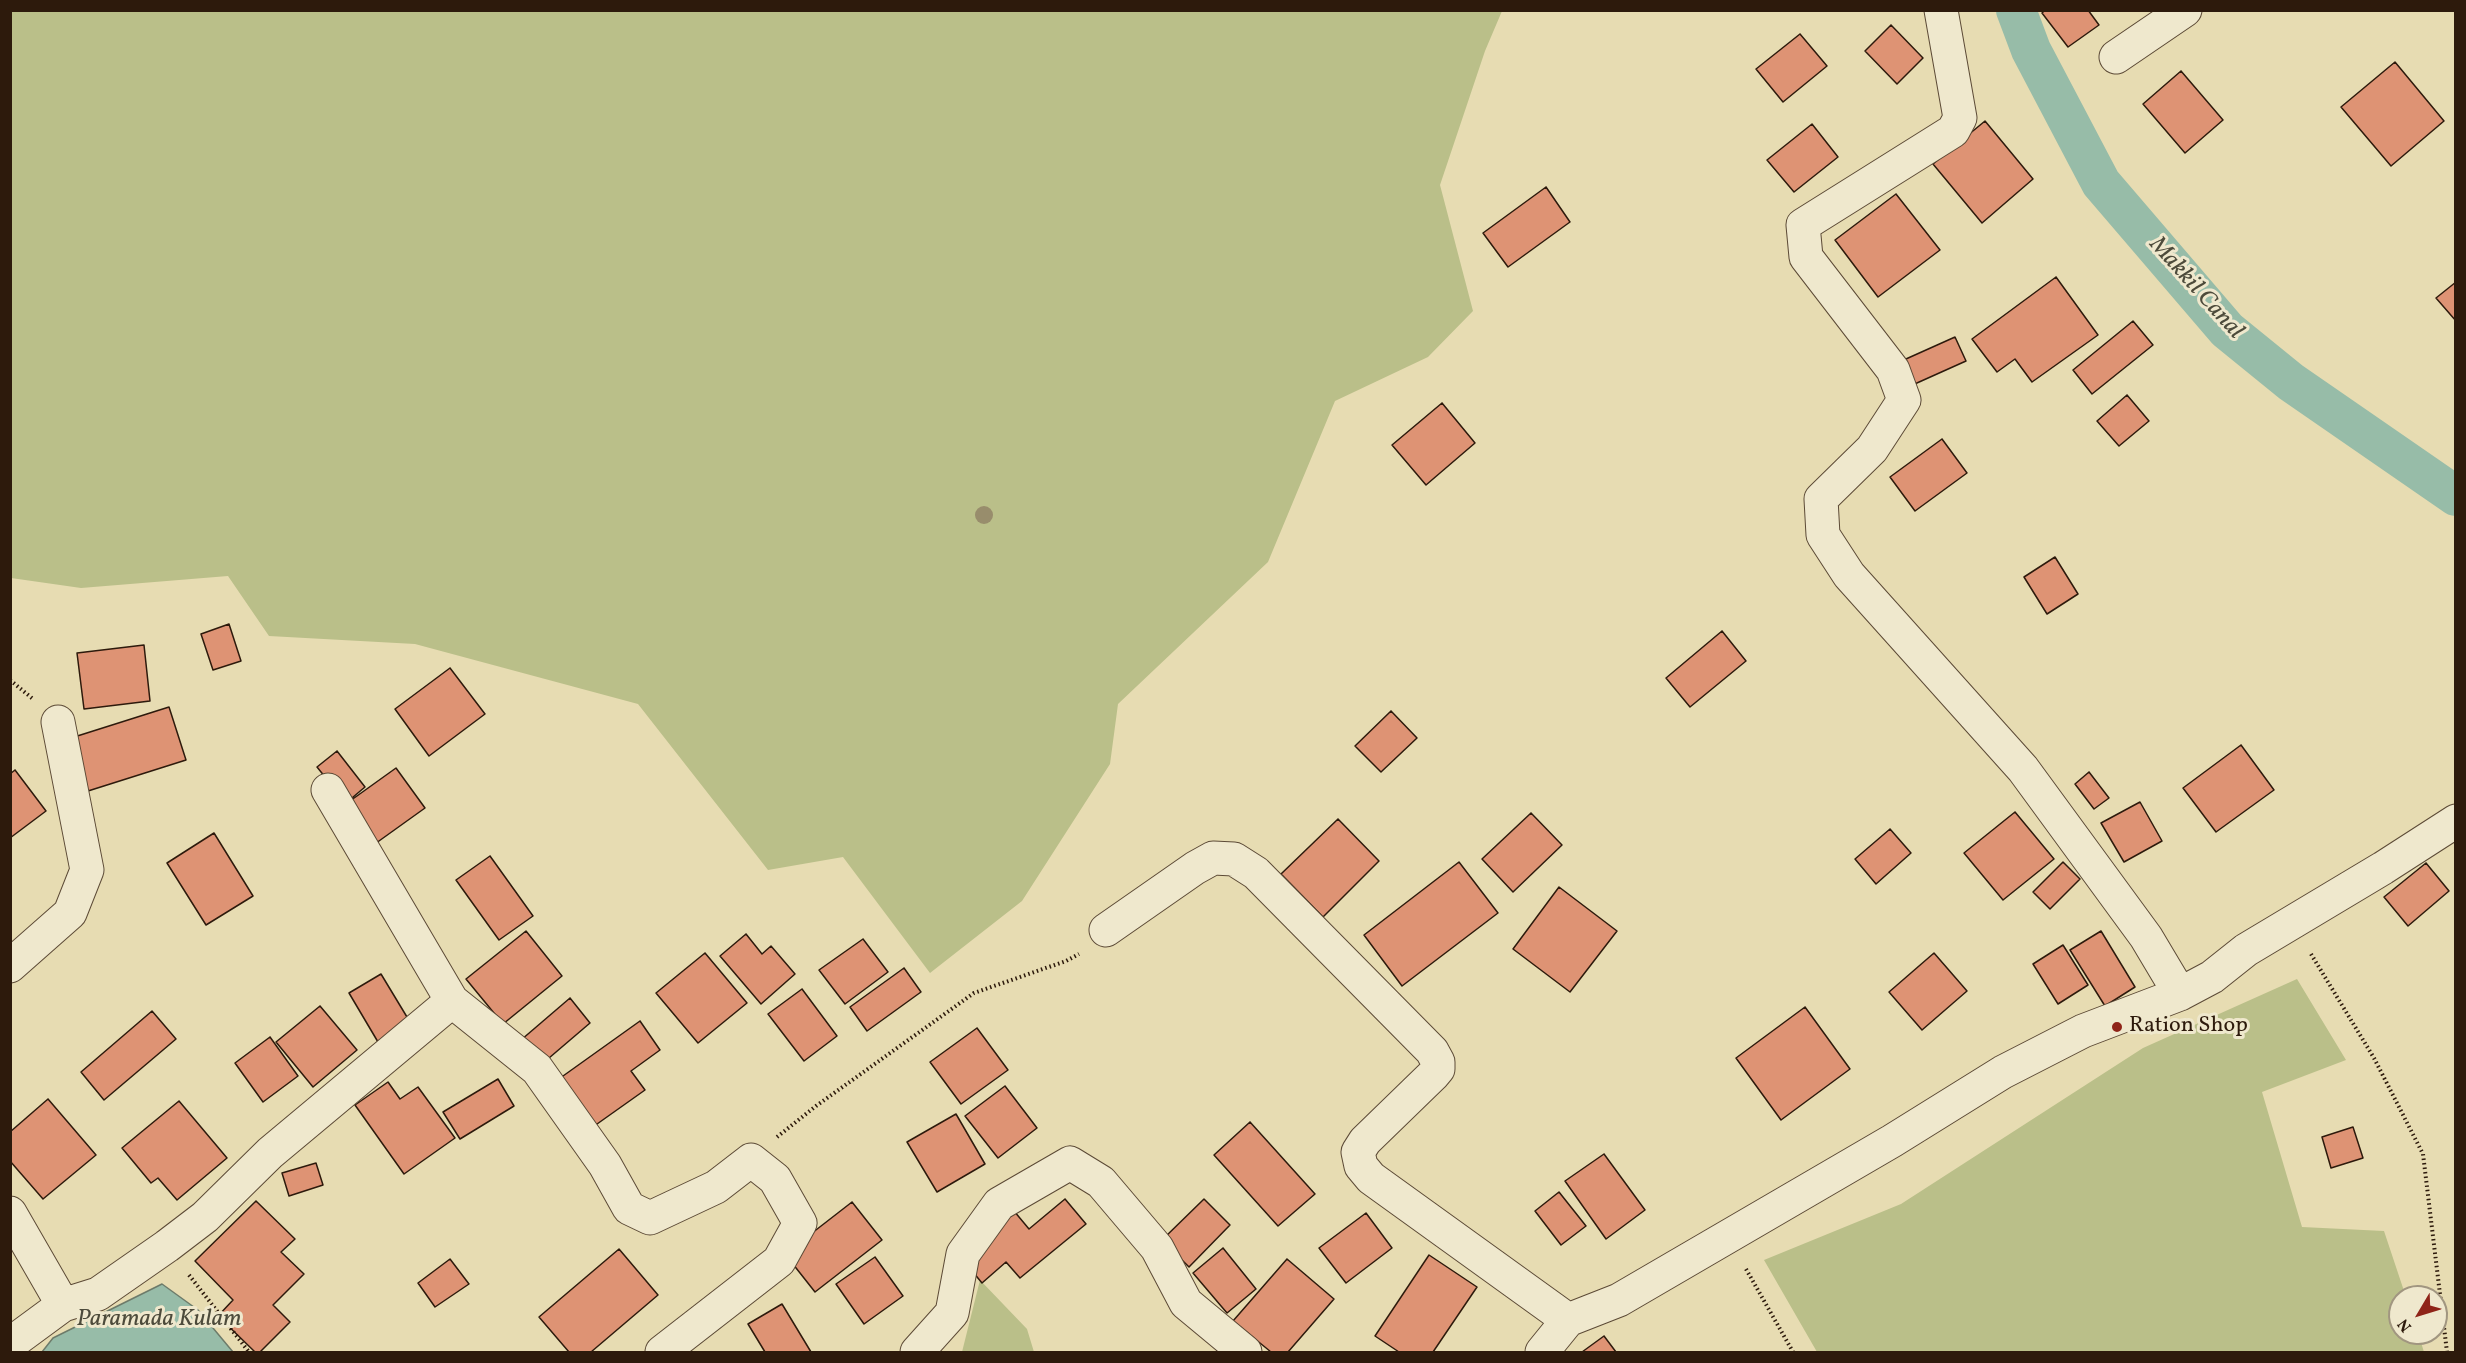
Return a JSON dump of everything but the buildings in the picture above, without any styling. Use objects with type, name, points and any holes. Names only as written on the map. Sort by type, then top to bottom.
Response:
[{"type":"street","points":[[1941,10],[1960,118],[1953,131],[1803,225],[1806,257],[1893,370],[1904,400],[1872,449],[1821,499],[1823,535],[1849,575],[2023,769],[2146,936],[2180,994]]},
{"type":"street","points":[[2116,57],[2185,10]]},
{"type":"street","points":[[10,966],[70,913],[87,870],[58,722]]},
{"type":"street","points":[[328,790],[452,1001],[537,1069],[605,1166],[630,1208],[650,1218],[716,1187],[751,1160],[775,1179],[800,1223],[778,1261],[662,1353]]},
{"type":"street","points":[[1542,1353],[1568,1320],[1619,1300],[1892,1141],[2003,1072],[2083,1031],[2180,994],[2212,977],[2246,950],[2383,868],[2456,821]]},
{"type":"street","points":[[1106,930],[1195,868],[1214,858],[1234,859],[1256,873],[1432,1052],[1438,1062],[1438,1069],[1433,1075],[1365,1141],[1358,1152],[1361,1166],[1371,1178],[1568,1320]]},
{"type":"street","points":[[10,1344],[63,1305],[98,1294],[205,1217],[270,1153],[452,1001]]},
{"type":"street","points":[[917,1353],[952,1313],[963,1254],[999,1204],[1070,1164],[1101,1182],[1157,1248],[1186,1303],[1245,1353]]},
{"type":"street","points":[[10,1213],[63,1305]]},
{"type":"path","points":[[2292,922],[2374,1058],[2423,1154],[2446,1353]]},
{"type":"path","points":[[751,1160],[756,1152],[816,1106],[974,993],[1066,961],[1085,951],[1106,930]]},
{"type":"path","points":[[1728,1237],[1793,1353]]},
{"type":"path","points":[[167,1246],[249,1353]]},
{"type":"shaded area","points":[[11,10],[1502,11],[1485,51],[1440,185],[1473,311],[1428,357],[1335,401],[1268,562],[1118,704],[1110,764],[1022,901],[930,973],[843,857],[768,870],[638,704],[415,644],[269,636],[228,576],[81,588],[11,578]]},
{"type":"shaded area","points":[[2297,979],[2346,1060],[2262,1092],[2302,1227],[2384,1231],[2402,1285],[2388,1285],[2388,1345],[2422,1345],[2424,1352],[1817,1352],[1764,1260],[1901,1204],[2143,1048]]},
{"type":"shaded area","points":[[980,1280],[1027,1329],[1034,1352],[962,1352]]},
{"type":"water","name":"Paramada Kulam","points":[[162,1284],[198,1310],[233,1352],[42,1352],[53,1338]]},
{"type":"waterway","name":"Makkil Canal","points":[[2016,10],[2031,50],[2101,183],[2227,330],[2291,382],[2456,496]]},
{"type":"place","name":"Ration Shop","points":[[2117,1027]]}]
